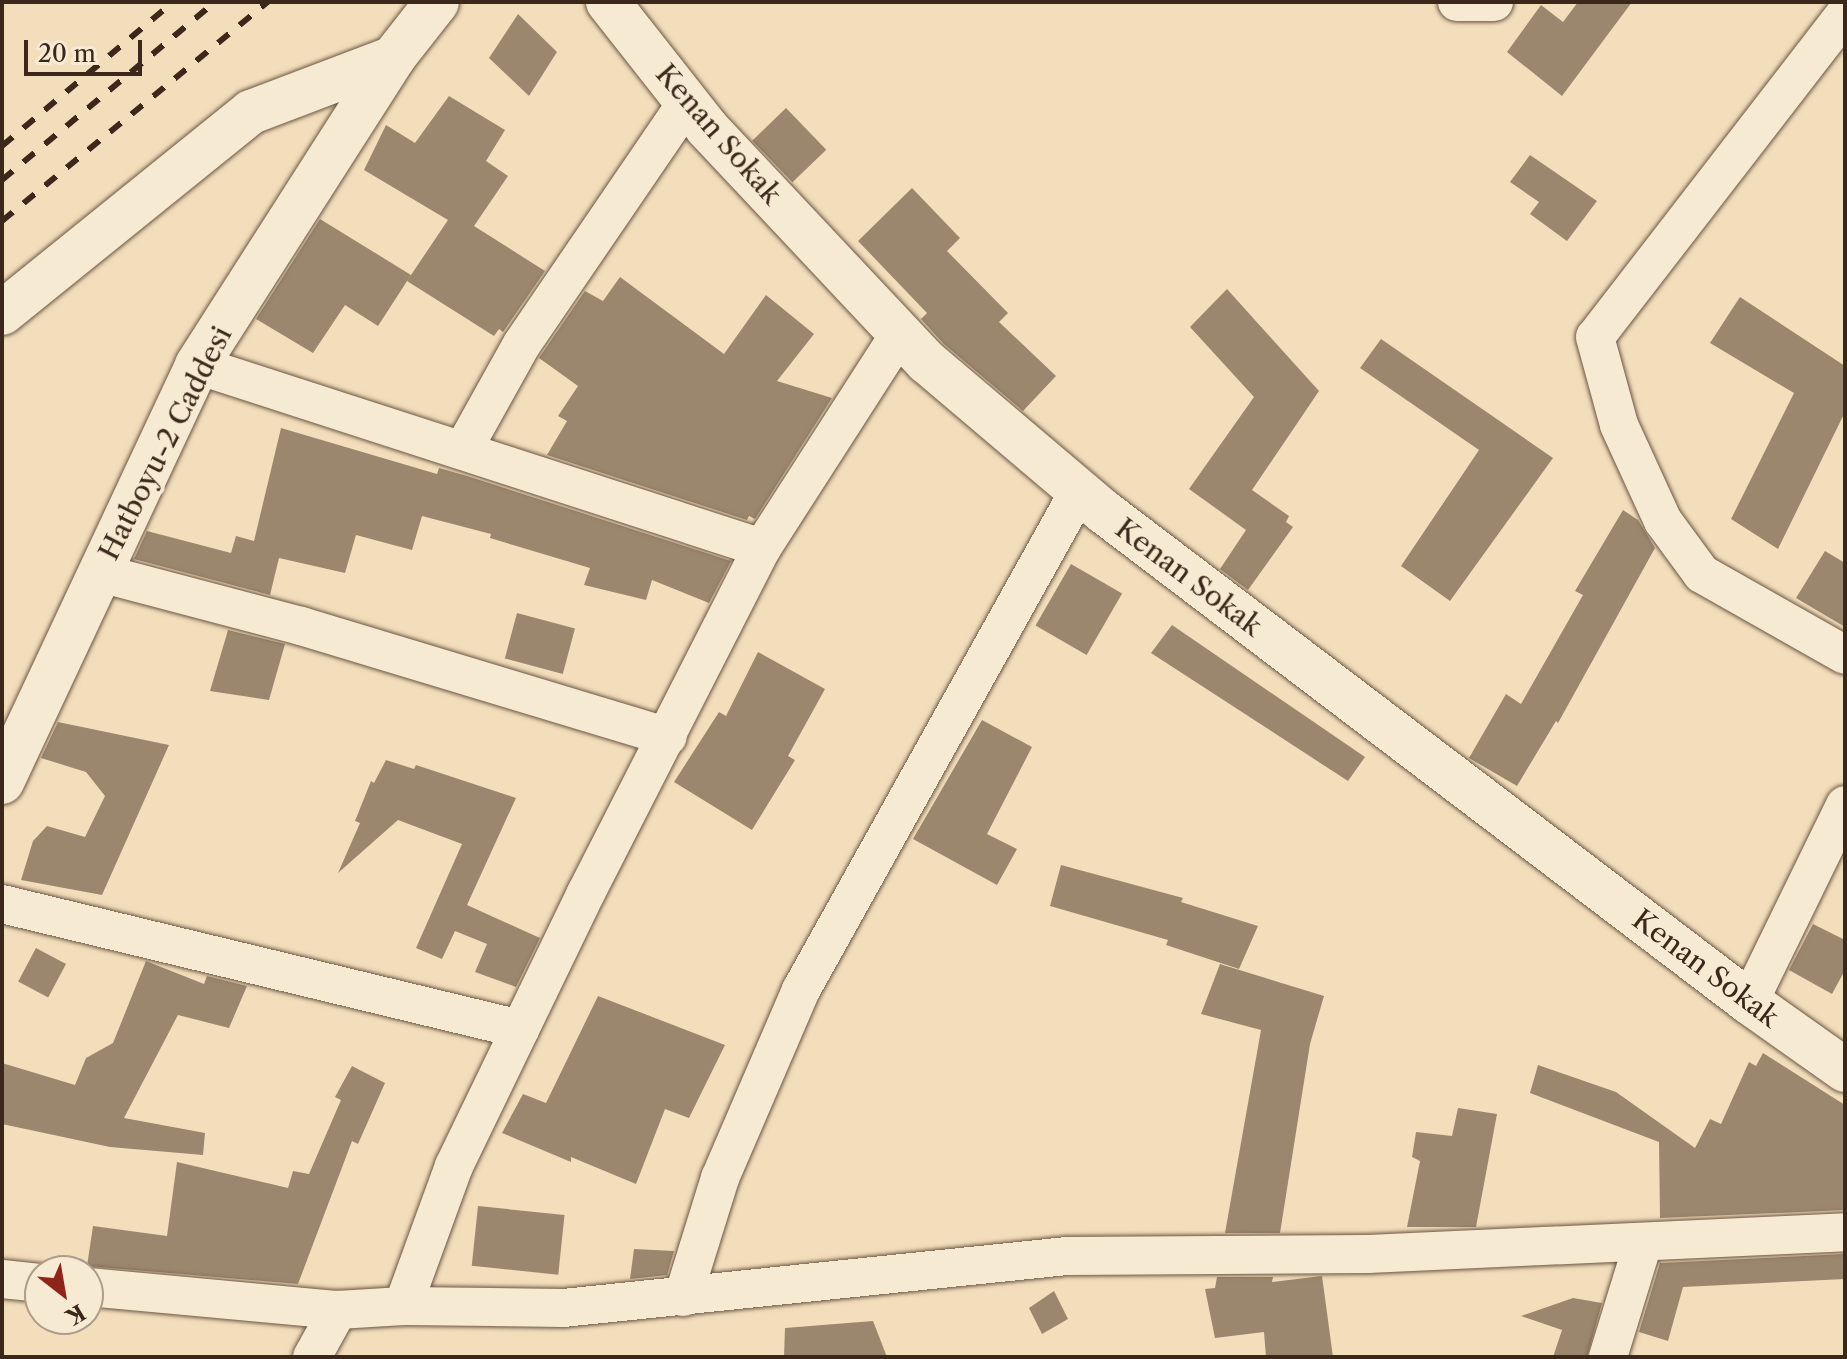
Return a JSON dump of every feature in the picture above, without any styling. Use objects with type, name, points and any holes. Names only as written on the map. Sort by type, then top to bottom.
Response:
[{"type":"street","name":"Hatboyu-2 Caddesi","points":[[2,782],[197,365],[393,58],[437,2]]},
{"type":"street","name":"Kenan Sokak","points":[[608,2],[687,102],[927,362],[1079,491],[1749,1002],[1845,1070]]},
{"type":"street","points":[[1457,2],[1494,2]]},
{"type":"street","points":[[1845,14],[1595,337],[1625,439],[1663,521],[1702,574],[1845,655]]},
{"type":"street","points":[[2,313],[251,112],[393,58]]},
{"type":"street","points":[[464,448],[522,344],[687,102]]},
{"type":"street","points":[[403,1306],[454,1166],[586,893],[762,548],[900,333]]},
{"type":"street","points":[[197,365],[464,448],[762,548]]},
{"type":"street","points":[[683,1297],[720,1178],[801,990],[1079,491]]},
{"type":"street","points":[[100,573],[301,626],[668,737]]},
{"type":"street","points":[[1749,1002],[1845,805]]},
{"type":"street","points":[[2,904],[520,1029]]},
{"type":"street","points":[[104,1288],[338,1310],[403,1306],[563,1308],[1067,1256],[1368,1254],[1845,1232]]},
{"type":"street","points":[[1608,1357],[1643,1243]]},
{"type":"street","points":[[2,1279],[24,1281]]},
{"type":"street","points":[[312,1357],[338,1310]]},
{"type":"building","points":[[1578,2],[1632,2],[1562,96],[1507,52],[1541,5],[1563,22]]},
{"type":"building","points":[[518,14],[557,52],[529,96],[489,58]]},
{"type":"building","points":[[449,96],[505,130],[486,161],[508,176],[474,226],[545,271],[503,332],[499,329],[494,336],[407,281],[448,220],[364,170],[386,125],[415,143]]},
{"type":"building","points":[[786,108],[826,150],[792,182],[752,141]]},
{"type":"building","points":[[1530,155],[1597,201],[1567,241],[1530,214],[1539,202],[1510,182]]},
{"type":"building","points":[[912,188],[960,238],[947,251],[1008,313],[999,322],[1056,376],[1023,411],[944,344],[921,319],[927,313],[858,241]]},
{"type":"building","points":[[320,219],[411,275],[378,326],[345,305],[313,353],[256,319]]},
{"type":"building","points":[[620,277],[724,354],[766,295],[814,334],[777,381],[832,398],[755,519],[749,516],[747,520],[547,455],[567,421],[558,416],[578,386],[539,358],[585,291],[603,301]]},
{"type":"building","points":[[1227,289],[1319,391],[1252,490],[1289,516],[1286,522],[1293,527],[1248,590],[1220,569],[1246,530],[1189,489],[1254,397],[1190,327]]},
{"type":"building","points":[[1740,297],[1845,366],[1845,412],[1778,549],[1731,519],[1794,393],[1710,343]]},
{"type":"building","points":[[1381,339],[1553,458],[1450,601],[1401,566],[1479,450],[1360,368]]},
{"type":"building","points":[[281,428],[437,474],[439,468],[467,476],[731,561],[709,603],[652,580],[646,600],[584,585],[590,568],[490,538],[491,534],[422,516],[412,550],[356,535],[345,573],[279,558],[270,595],[134,559],[147,531],[231,553],[236,536],[254,541]]},
{"type":"building","points":[[1623,510],[1638,520],[1655,548],[1558,723],[1556,721],[1517,786],[1469,758],[1506,694],[1521,704],[1583,595],[1575,591]]},
{"type":"building","points":[[1825,551],[1845,563],[1845,627],[1796,598]]},
{"type":"building","points":[[1071,564],[1122,593],[1087,655],[1036,625]]},
{"type":"building","points":[[517,613],[575,629],[563,674],[505,658]]},
{"type":"building","points":[[1172,625],[1365,757],[1348,781],[1151,653]]},
{"type":"building","points":[[228,630],[285,644],[269,700],[210,691]]},
{"type":"building","points":[[758,652],[825,689],[788,756],[795,760],[752,830],[674,782],[719,712],[726,716]]},
{"type":"building","points":[[982,720],[1032,747],[987,834],[1017,849],[997,885],[913,839]]},
{"type":"building","points":[[58,722],[169,745],[102,895],[21,880],[33,841],[47,826],[85,837],[105,796],[86,772],[41,758]]},
{"type":"building","points":[[386,760],[414,769],[416,765],[516,798],[467,905],[540,938],[516,987],[475,972],[487,944],[455,931],[442,959],[416,948],[462,844],[398,820],[338,873],[360,823],[355,821],[371,781],[374,783]]},
{"type":"building","points":[[1061,865],[1183,898],[1181,902],[1258,926],[1239,969],[1166,945],[1168,940],[1050,906]]},
{"type":"building","points":[[1813,924],[1845,940],[1845,970],[1832,994],[1789,970]]},
{"type":"building","points":[[36,948],[66,964],[48,998],[18,982]]},
{"type":"building","points":[[146,961],[204,984],[207,976],[247,986],[229,1028],[178,1015],[124,1118],[205,1133],[203,1155],[110,1147],[2,1124],[2,1063],[75,1085],[86,1058],[113,1043]]},
{"type":"building","points":[[1220,964],[1324,996],[1310,1044],[1280,1233],[1225,1233],[1261,1030],[1201,1014]]},
{"type":"building","points":[[598,996],[725,1045],[689,1118],[665,1109],[636,1184],[571,1157],[571,1162],[502,1133],[523,1094],[546,1103]]},
{"type":"building","points":[[1763,1053],[1845,1105],[1845,1210],[1660,1218],[1659,1142],[1530,1093],[1538,1065],[1616,1092],[1695,1148],[1710,1119],[1721,1124],[1749,1062],[1756,1066]]},
{"type":"building","points":[[352,1066],[385,1083],[358,1144],[352,1141],[298,1284],[104,1267],[104,1255],[89,1255],[93,1226],[167,1236],[177,1162],[288,1188],[293,1171],[309,1174],[341,1100],[335,1097]]},
{"type":"building","points":[[1458,1108],[1497,1114],[1476,1227],[1407,1227],[1420,1161],[1412,1157],[1416,1132],[1452,1136]]},
{"type":"building","points":[[478,1206],[565,1215],[558,1275],[472,1266]]},
{"type":"building","points":[[634,1249],[674,1251],[667,1275],[630,1279]]},
{"type":"building","points":[[1845,1254],[1845,1279],[1683,1287],[1668,1341],[1639,1332],[1660,1263]]},
{"type":"building","points":[[1322,1276],[1333,1357],[1266,1357],[1264,1332],[1215,1338],[1205,1289],[1215,1288],[1217,1277],[1273,1277],[1272,1282]]},
{"type":"building","points":[[1054,1291],[1068,1319],[1042,1334],[1029,1308]]},
{"type":"building","points":[[1573,1298],[1602,1303],[1587,1357],[1553,1357],[1562,1330],[1521,1316]]},
{"type":"building","points":[[873,1321],[887,1357],[784,1357],[785,1328]]},
{"type":"railway","points":[[2,146],[173,2]]},
{"type":"railway","points":[[2,180],[215,2]]},
{"type":"railway","points":[[2,221],[268,2]]}]
